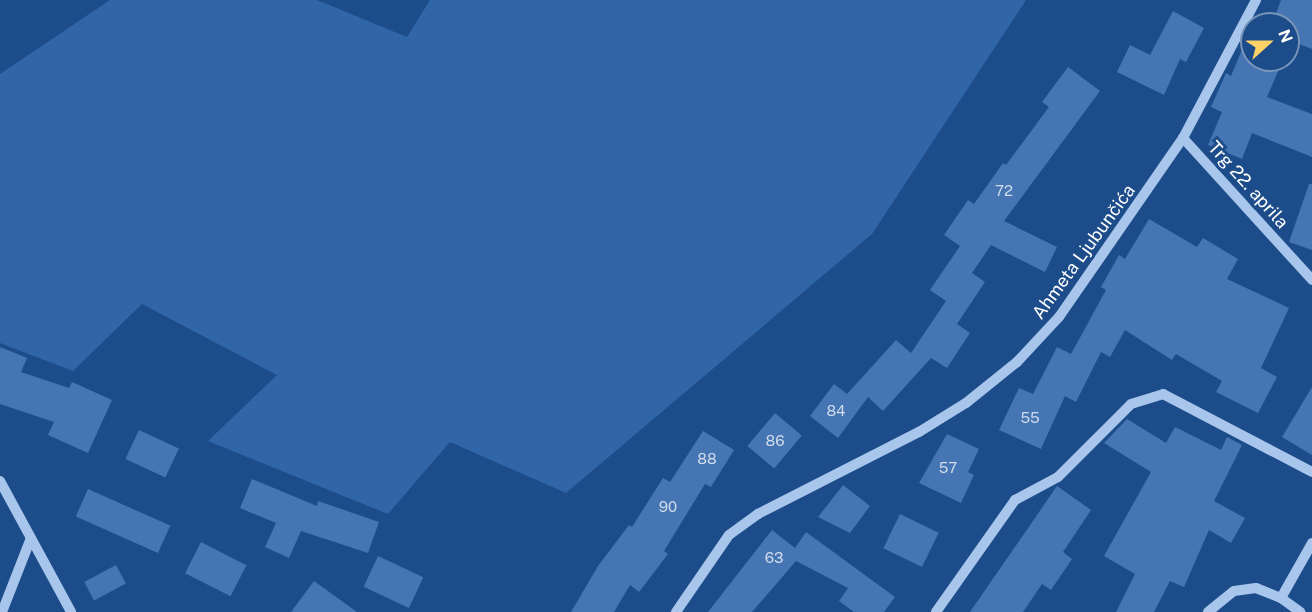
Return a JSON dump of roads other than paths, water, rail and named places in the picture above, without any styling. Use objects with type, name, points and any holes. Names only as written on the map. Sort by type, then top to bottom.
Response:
[{"type":"street","name":"Ahmeta Ljubunčića","points":[[676,612],[729,535],[758,514],[919,432],[966,403],[1017,362],[1066,309],[1184,138],[1256,0]]},
{"type":"street","name":"Trg 22. aprila","points":[[1184,138],[1312,280]]},
{"type":"street","points":[[936,612],[1015,500],[1058,477],[1131,404],[1162,394],[1312,472]]},
{"type":"street","points":[[0,481],[71,612]]},
{"type":"street","points":[[2,612],[31,538]]},
{"type":"street","points":[[1281,598],[1312,543]]},
{"type":"street","points":[[1208,612],[1234,591],[1256,588],[1281,598],[1300,612]]}]
